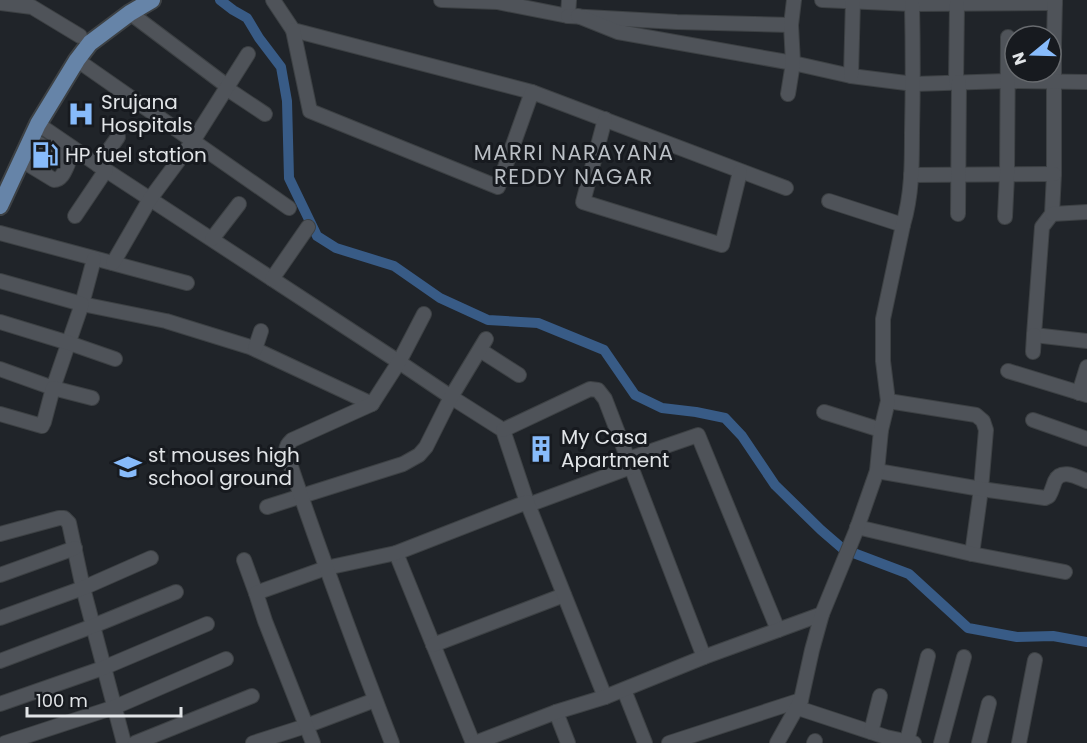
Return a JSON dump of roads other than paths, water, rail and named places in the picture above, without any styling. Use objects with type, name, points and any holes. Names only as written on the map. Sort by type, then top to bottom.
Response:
[{"type":"main road","points":[[0,181],[5,168],[80,36],[131,7],[152,0]]},
{"type":"main road","points":[[0,206],[35,132],[77,60],[90,43],[131,7]]},
{"type":"street","points":[[273,0],[292,30],[310,111],[498,187],[532,92]]},
{"type":"street","points":[[441,0],[497,2],[573,16],[791,25]]},
{"type":"street","points":[[569,0],[573,16]]},
{"type":"street","points":[[788,94],[793,63],[791,25],[794,0]]},
{"type":"street","points":[[822,0],[912,4],[1055,2],[1054,24]]},
{"type":"street","points":[[851,76],[853,1]]},
{"type":"street","points":[[0,3],[32,7],[80,36]]},
{"type":"street","points":[[777,743],[799,704],[822,614],[877,471],[881,430],[888,401],[883,361],[883,319],[907,209],[911,175],[914,84],[912,4]]},
{"type":"street","points":[[957,4],[958,214]]},
{"type":"street","points":[[131,7],[226,87],[265,114]]},
{"type":"street","points":[[573,16],[618,32],[793,63],[851,76],[914,84],[1003,81]]},
{"type":"street","points":[[292,30],[532,92],[786,188]]},
{"type":"street","points":[[113,263],[150,199],[192,141],[248,54]]},
{"type":"street","points":[[77,60],[289,208]]},
{"type":"street","points":[[1063,82],[1087,82]]},
{"type":"street","points":[[1005,217],[1007,84]]},
{"type":"street","points":[[1034,352],[1042,227],[1052,214],[1054,84]]},
{"type":"street","points":[[605,120],[583,202],[722,245],[740,171]]},
{"type":"street","points":[[21,160],[54,180],[60,178],[68,164],[66,159],[35,132]]},
{"type":"street","points":[[35,132],[102,167],[503,430],[528,503],[605,697]]},
{"type":"street","points":[[75,216],[118,137]]},
{"type":"street","points":[[911,175],[1054,174]]},
{"type":"street","points":[[830,201],[903,225]]},
{"type":"street","points":[[212,239],[239,204]]},
{"type":"street","points":[[1052,214],[1087,212]]},
{"type":"street","points":[[272,279],[308,227]]},
{"type":"street","points":[[0,232],[187,283]]},
{"type":"street","points":[[0,414],[42,426],[94,259]]},
{"type":"street","points":[[0,281],[81,304],[166,321],[255,349],[372,404]]},
{"type":"street","points":[[392,743],[326,568],[286,452],[292,440],[372,404],[399,362],[424,314]]},
{"type":"street","points":[[0,322],[115,359]]},
{"type":"street","points":[[255,349],[261,331]]},
{"type":"street","points":[[1034,335],[1087,341]]},
{"type":"street","points":[[267,507],[410,461],[419,455],[426,447],[451,397],[483,345],[519,375]]},
{"type":"street","points":[[1008,371],[1083,394],[1087,367]]},
{"type":"street","points":[[0,369],[53,388],[92,398]]},
{"type":"street","points":[[503,430],[590,389],[598,390],[605,399],[704,657]]},
{"type":"street","points":[[888,401],[976,415],[983,422],[986,430],[972,554]]},
{"type":"street","points":[[824,412],[881,430]]},
{"type":"street","points":[[1033,420],[1087,439]]},
{"type":"street","points":[[256,593],[326,568],[396,553],[698,435],[778,630]]},
{"type":"street","points":[[877,471],[1045,498],[1049,496],[1060,475],[1068,474],[1087,481]]},
{"type":"street","points":[[0,534],[58,518],[64,518],[69,523],[83,588],[124,743]]},
{"type":"street","points":[[856,529],[1065,572]]},
{"type":"street","points":[[0,575],[75,548]]},
{"type":"street","points":[[396,553],[474,743],[556,712],[624,690],[704,657],[822,614]]},
{"type":"street","points":[[0,618],[83,588],[151,558]]},
{"type":"street","points":[[244,560],[265,621],[313,743]]},
{"type":"street","points":[[0,661],[93,626],[176,591]]},
{"type":"street","points":[[433,645],[564,595]]},
{"type":"street","points":[[0,704],[103,668],[207,624]]},
{"type":"street","points":[[669,743],[799,704],[871,732],[885,740],[910,742],[928,656]]},
{"type":"street","points":[[941,743],[964,657]]},
{"type":"street","points":[[5,743],[115,707],[226,659]]},
{"type":"street","points":[[1019,743],[1035,660]]},
{"type":"street","points":[[624,690],[645,743]]},
{"type":"street","points":[[135,743],[252,696]]},
{"type":"street","points":[[871,732],[879,696]]},
{"type":"street","points":[[252,743],[375,700]]},
{"type":"street","points":[[980,743],[989,703]]},
{"type":"street","points":[[556,712],[568,743]]},
{"type":"waterway","points":[[220,0],[247,18],[281,67],[287,101],[289,178],[317,236],[336,248],[394,266],[440,298],[488,320],[538,323],[604,350],[635,395],[662,408],[725,418],[742,436],[775,485],[821,530],[843,549],[909,574],[968,628],[1017,637],[1053,636],[1087,642]]},
{"type":"place","name":"Srujana Hospitals","points":[[81,114]]},
{"type":"place","name":"HP fuel station","points":[[45,155]]},
{"type":"place","name":"My Casa Apartment","points":[[541,449]]},
{"type":"place","name":"st mouses high school ground","points":[[128,467]]},
{"type":"district","name":"MARRI NARAYANA REDDY NAGAR","points":[[574,164]]}]
